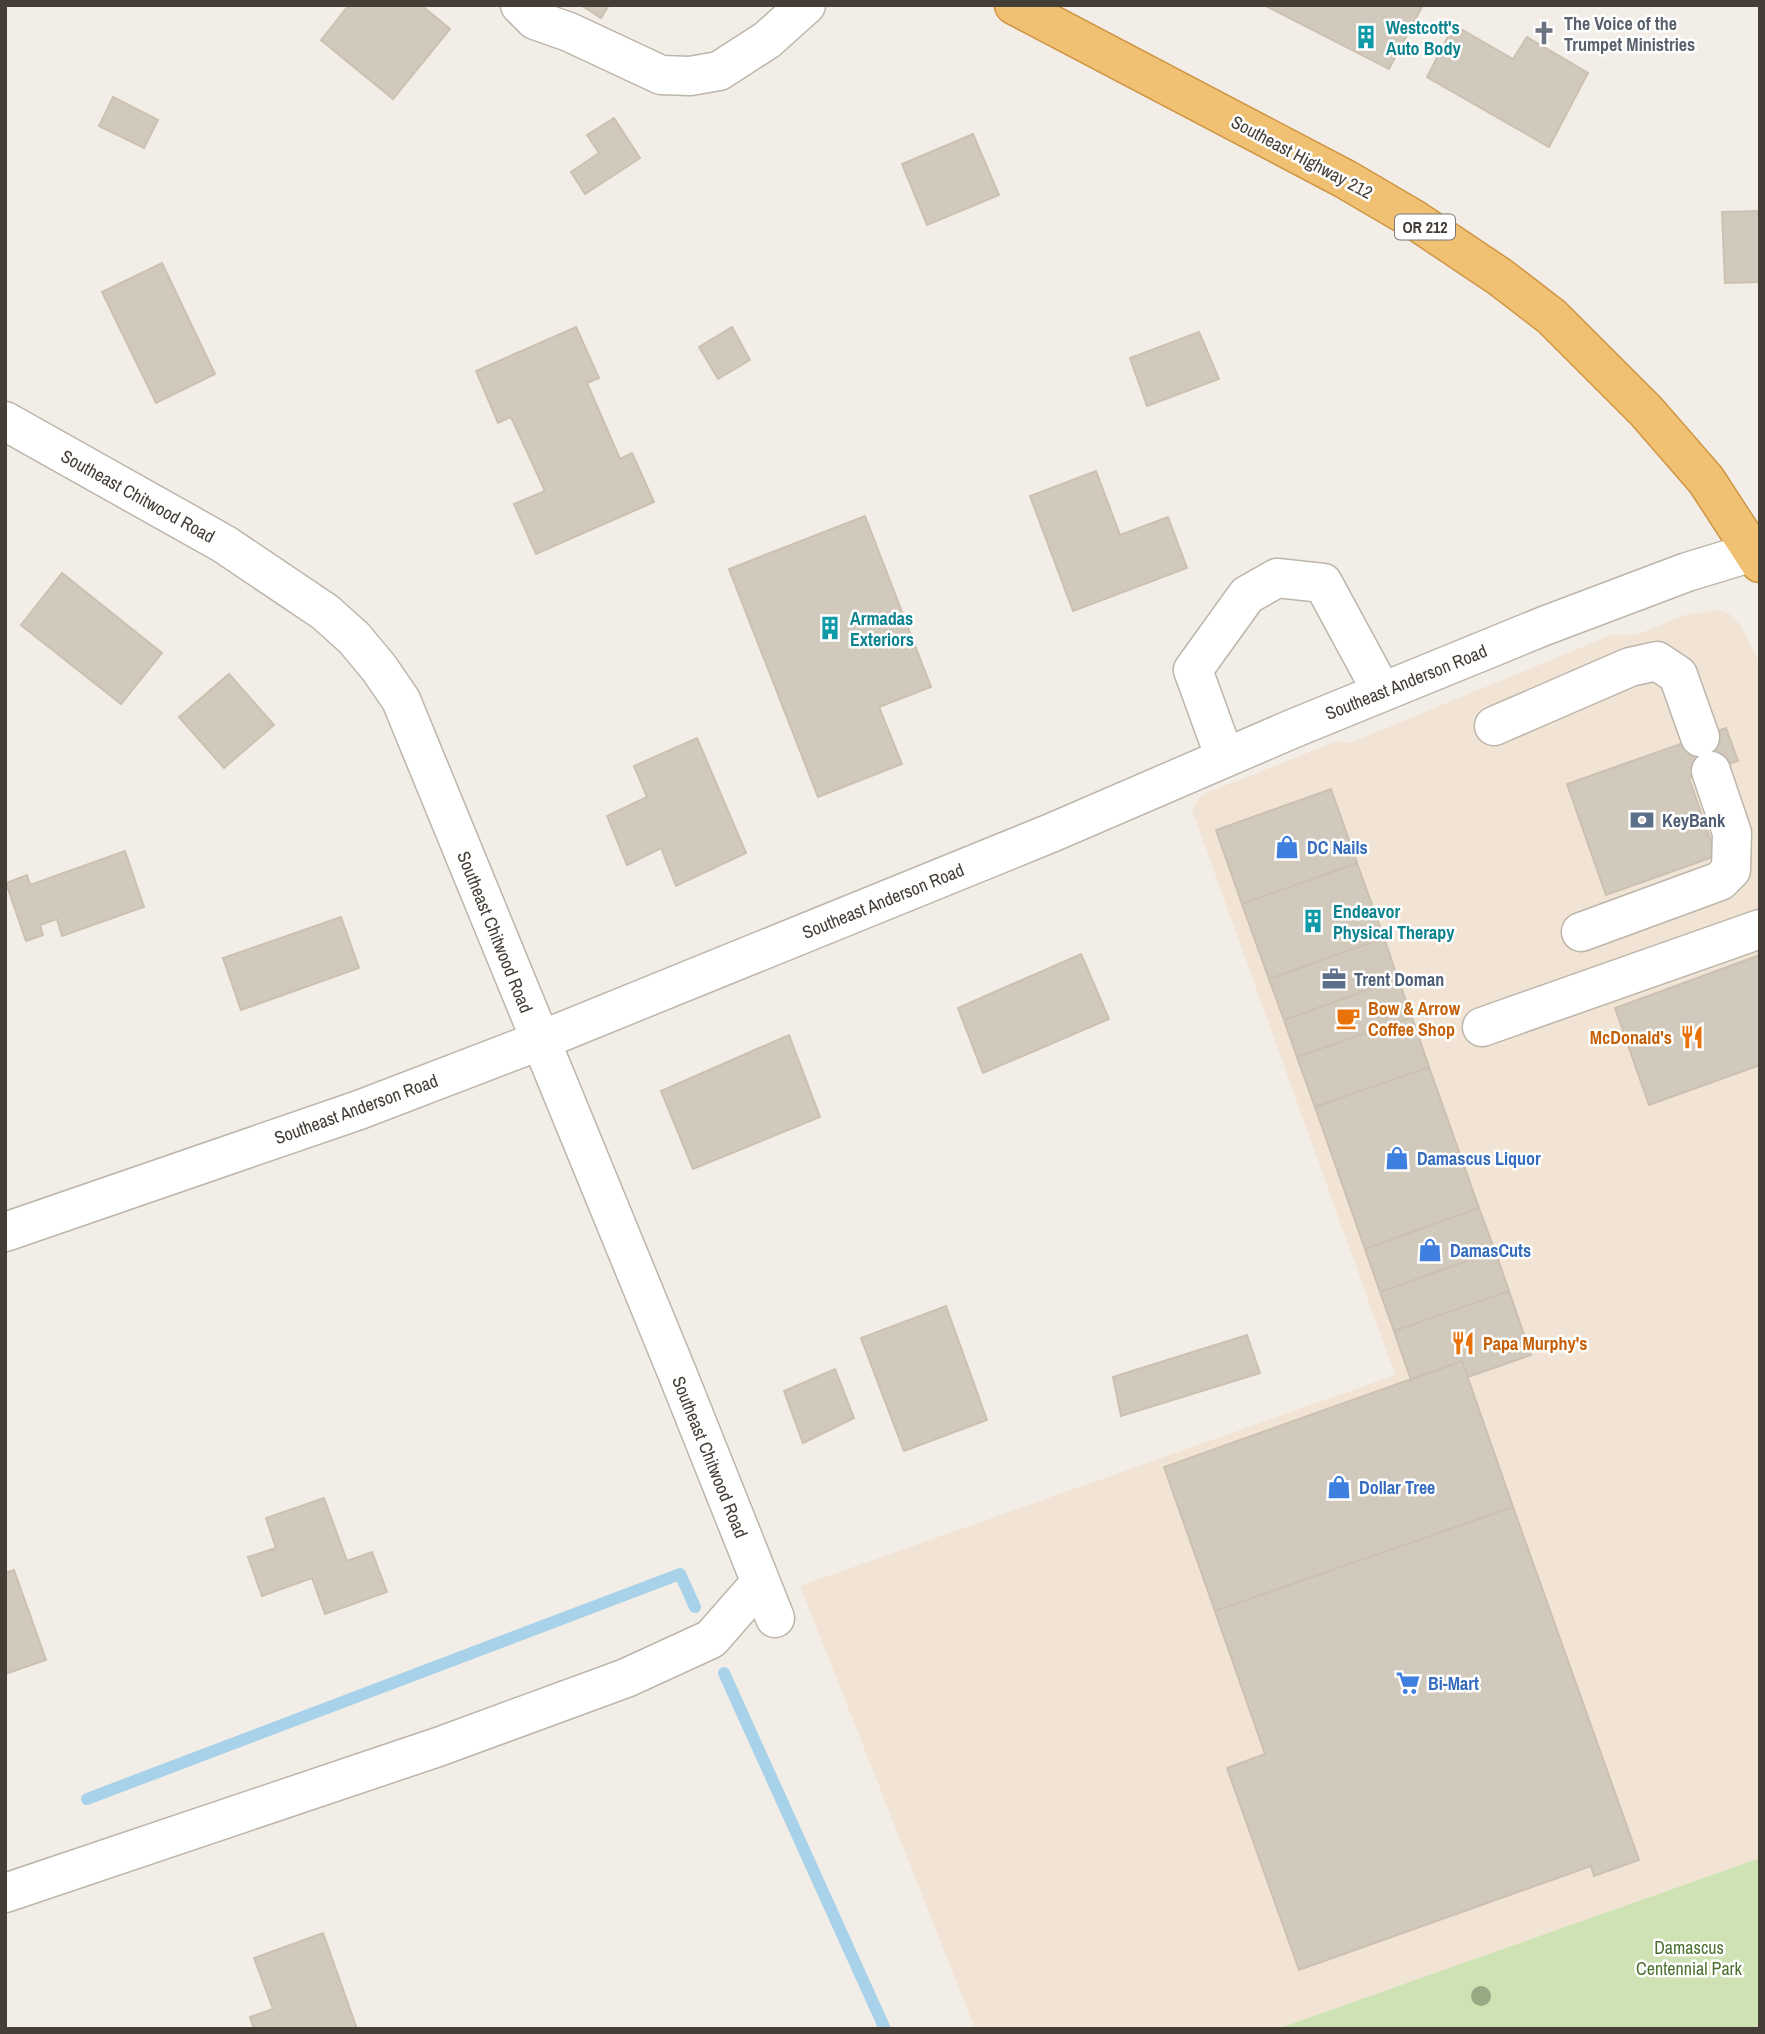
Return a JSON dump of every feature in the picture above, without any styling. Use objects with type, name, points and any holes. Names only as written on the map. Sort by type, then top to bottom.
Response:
[{"type":"highway","name":"Southeast Highway 212","points":[[1014,5],[1345,179],[1415,220],[1500,277],[1552,317],[1646,411],[1706,480],[1757,558]]},
{"type":"street","points":[[520,5],[535,20],[569,32],[661,75],[690,76],[719,71],[767,40],[806,5]]},
{"type":"street","name":"Southeast Chitwood Road","points":[[5,421],[224,544],[325,612],[354,638],[401,700],[775,1618]]},
{"type":"street","name":"Southeast Anderson Road","points":[[5,1231],[359,1111],[539,1041],[1051,833],[1382,692],[1687,572],[1757,558]]},
{"type":"street","points":[[1225,758],[1193,670],[1247,595],[1277,578],[1323,583],[1382,692]]},
{"type":"street","points":[[1494,726],[1630,667],[1657,660],[1678,674],[1732,833],[1731,870],[1720,881],[1581,932]]},
{"type":"street","points":[[1482,1027],[1760,929]]},
{"type":"street","points":[[5,1893],[425,1751],[626,1678],[711,1639],[760,1583]]},
{"type":"shaded area","points":[[1717,610],[1728,613],[1739,623],[1760,663],[1760,1858],[1277,2029],[975,2029],[800,1586],[1395,1375],[1192,810],[1198,799],[1206,793],[1337,741],[1350,743],[1611,635],[1636,635],[1685,615]]},
{"type":"green space","name":"Damascus Centennial Park","points":[[1760,1858],[1760,2029],[1277,2029]]},
{"type":"building","points":[[349,5],[421,5],[450,29],[393,99],[321,40]]},
{"type":"building","points":[[581,5],[609,5],[601,18]]},
{"type":"building","name":"Westcott's Auto Body","points":[[1264,5],[1423,5],[1389,69]]},
{"type":"building","points":[[1454,25],[1513,59],[1527,37],[1588,73],[1549,147],[1427,77]]},
{"type":"building","points":[[113,97],[158,120],[144,148],[99,126]]},
{"type":"building","points":[[614,118],[640,158],[585,194],[571,172],[599,153],[587,135]]},
{"type":"building","points":[[973,134],[999,195],[927,225],[902,164]]},
{"type":"building","points":[[1760,211],[1760,282],[1725,283],[1722,212]]},
{"type":"building","points":[[162,263],[215,374],[156,403],[102,292]]},
{"type":"building","points":[[576,327],[599,378],[587,383],[620,459],[632,453],[654,502],[536,554],[514,504],[545,491],[511,417],[498,423],[476,371]]},
{"type":"building","points":[[732,327],[750,360],[718,379],[699,347]]},
{"type":"building","points":[[1199,332],[1219,379],[1147,406],[1130,358]]},
{"type":"building","points":[[1096,471],[1120,535],[1168,517],[1187,568],[1073,611],[1030,496]]},
{"type":"building","name":"Armadas Exteriors","points":[[865,516],[931,687],[879,707],[902,764],[818,797],[729,569]]},
{"type":"building","points":[[62,573],[162,653],[121,704],[21,625]]},
{"type":"building","points":[[229,674],[274,725],[224,768],[179,717]]},
{"type":"building","name":"KeyBank","points":[[1726,728],[1738,761],[1689,778],[1716,856],[1606,895],[1567,784]]},
{"type":"building","points":[[697,738],[746,853],[676,886],[661,848],[627,865],[607,816],[647,797],[634,766]]},
{"type":"building","name":"DC Nails","points":[[1331,789],[1357,863],[1242,904],[1216,830]]},
{"type":"building","points":[[125,851],[144,907],[62,936],[57,919],[40,925],[43,935],[26,941],[6,883],[27,875],[30,885]]},
{"type":"building","name":"Endeavor Physical Therapy","points":[[1357,863],[1384,938],[1269,979],[1242,904]]},
{"type":"building","points":[[341,917],[359,968],[241,1010],[223,958]]},
{"type":"building","name":"Trent Doman","points":[[1384,938],[1398,979],[1284,1020],[1269,979]]},
{"type":"building","points":[[1081,954],[1109,1019],[983,1073],[958,1008]]},
{"type":"building","name":"McDonald's","points":[[1760,955],[1760,1065],[1649,1105],[1615,1008]]},
{"type":"building","name":"Bow & Arrow Coffee Shop","points":[[1398,979],[1412,1017],[1297,1057],[1284,1020]]},
{"type":"building","points":[[1412,1017],[1429,1067],[1315,1107],[1297,1057]]},
{"type":"building","points":[[789,1035],[820,1117],[693,1169],[661,1091]]},
{"type":"building","name":"Damascus Liquor","points":[[1429,1067],[1479,1208],[1365,1249],[1315,1107]]},
{"type":"building","name":"DamasCuts","points":[[1479,1208],[1495,1251],[1380,1292],[1365,1249]]},
{"type":"building","points":[[1495,1251],[1509,1291],[1394,1331],[1380,1292]]},
{"type":"building","name":"Papa Murphy's","points":[[1509,1291],[1531,1355],[1468,1377],[1462,1361],[1411,1380],[1394,1331]]},
{"type":"building","points":[[946,1306],[987,1420],[904,1451],[861,1338]]},
{"type":"building","points":[[1247,1335],[1260,1373],[1121,1416],[1113,1377]]},
{"type":"building","name":"Dollar Tree","points":[[1462,1361],[1513,1507],[1215,1611],[1164,1467]]},
{"type":"building","points":[[835,1369],[854,1418],[803,1443],[784,1391]]},
{"type":"building","points":[[324,1498],[347,1561],[372,1552],[387,1592],[325,1614],[312,1578],[262,1596],[248,1557],[276,1548],[266,1518]]},
{"type":"building","name":"Bi-Mart","points":[[1513,1507],[1639,1860],[1594,1876],[1591,1866],[1299,1970],[1227,1768],[1265,1754],[1215,1611]]},
{"type":"building","points":[[14,1570],[46,1660],[5,1674],[5,1573]]},
{"type":"building","points":[[323,1933],[357,2029],[254,2029],[250,2017],[273,2009],[254,1958]]},
{"type":"waterway","points":[[87,1799],[680,1574],[695,1607]]},
{"type":"waterway","points":[[724,1673],[885,2029]]},
{"type":"place","name":"The Voice of the Trumpet Ministries","points":[[1544,33]]},
{"type":"place","name":"Westcott's Auto Body","points":[[1366,37]]},
{"type":"place","name":"Armadas Exteriors","points":[[830,628]]},
{"type":"place","name":"KeyBank","points":[[1642,820]]},
{"type":"place","name":"DC Nails","points":[[1287,847]]},
{"type":"place","name":"Endeavor Physical Therapy","points":[[1313,921]]},
{"type":"place","name":"Trent Doman","points":[[1334,979]]},
{"type":"place","name":"Bow & Arrow Coffee Shop","points":[[1348,1018]]},
{"type":"place","name":"McDonald's","points":[[1692,1037]]},
{"type":"place","name":"Damascus Liquor","points":[[1397,1158]]},
{"type":"place","name":"DamasCuts","points":[[1430,1250]]},
{"type":"place","name":"Papa Murphy's","points":[[1463,1343]]},
{"type":"place","name":"Dollar Tree","points":[[1339,1487]]},
{"type":"place","name":"Bi-Mart","points":[[1408,1683]]}]
